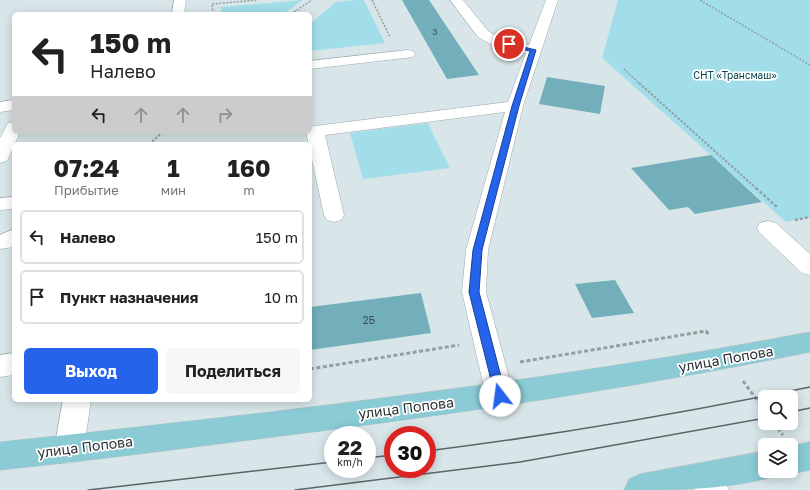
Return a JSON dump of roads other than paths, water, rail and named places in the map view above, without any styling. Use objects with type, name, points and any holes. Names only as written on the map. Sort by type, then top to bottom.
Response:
[{"type":"main road","name":"улица Попова","points":[[0,456],[69,449],[500,396],[727,360],[810,342]]},
{"type":"main road","points":[[798,459],[810,456]]},
{"type":"main road","points":[[640,490],[709,484],[758,468]]},
{"type":"street","points":[[178,12],[180,0]]},
{"type":"street","points":[[456,0],[483,34],[497,42],[534,50]]},
{"type":"street","points":[[500,396],[474,292],[478,250],[515,106],[552,0]]},
{"type":"street","points":[[312,65],[408,54]]},
{"type":"street","points":[[0,106],[12,105]]},
{"type":"street","points":[[334,215],[315,131],[515,106]]},
{"type":"street","points":[[0,157],[12,131]]},
{"type":"street","points":[[0,204],[12,203]]},
{"type":"street","points":[[768,228],[810,267]]},
{"type":"street","points":[[0,242],[6,242],[12,238]]},
{"type":"street","points":[[0,366],[12,364]]},
{"type":"street","points":[[69,449],[77,402]]},
{"type":"tram line","points":[[436,450],[619,423],[810,387]]},
{"type":"tram line","points":[[798,411],[810,408]]},
{"type":"tram line","points":[[295,490],[520,462],[758,419]]},
{"type":"tram line","points":[[376,457],[384,456]]},
{"type":"tram line","points":[[88,490],[324,463]]},
{"type":"park label","name":"СНТ «Трансмаш»","points":[[735,75]]}]
